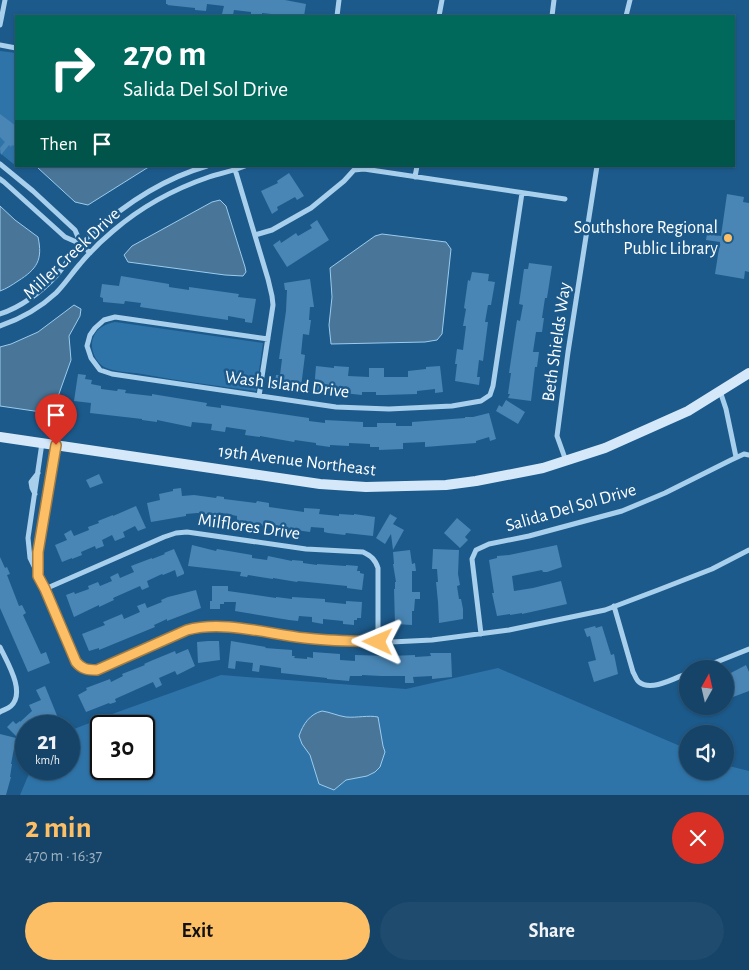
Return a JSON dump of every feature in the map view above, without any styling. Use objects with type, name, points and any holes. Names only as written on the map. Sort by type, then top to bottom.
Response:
[{"type":"street","points":[[0,25],[6,0]]},
{"type":"street","points":[[337,15],[339,0]]},
{"type":"street","points":[[439,15],[442,0]]},
{"type":"street","points":[[552,15],[554,0]]},
{"type":"street","points":[[626,15],[630,0]]},
{"type":"street","points":[[0,45],[15,48]]},
{"type":"street","name":"Miller Creek Drive","points":[[0,164],[75,230],[81,244]]},
{"type":"street","name":"Miller Creek Drive","points":[[0,314],[23,303],[44,287],[81,244],[102,224],[139,196],[176,177],[204,167]]},
{"type":"street","points":[[415,177],[417,167]]},
{"type":"street","name":"Beth Shields Way","points":[[566,461],[557,436],[597,167]]},
{"type":"street","points":[[235,168],[255,234],[273,305],[260,396]]},
{"type":"street","name":"Miller Creek Drive","points":[[0,326],[23,316],[48,300],[90,252],[148,205],[175,191],[235,168]]},
{"type":"street","points":[[255,234],[272,230],[311,208],[344,181],[354,170],[364,169],[565,199]]},
{"type":"street","name":"Miller Creek Drive","points":[[0,179],[65,237],[81,244]]},
{"type":"street","name":"Wash Island Drive","points":[[268,339],[115,317],[104,320],[95,328],[90,335],[87,346],[91,358],[100,370],[112,374],[336,407],[389,409],[452,406],[481,401],[490,395],[494,386],[522,193]]},
{"type":"street","points":[[81,244],[90,252]]},
{"type":"street","name":"19th Avenue Northeast","points":[[0,437],[299,481],[366,488],[446,485],[518,474],[605,448],[688,411],[749,373]]},
{"type":"street","points":[[720,391],[726,409],[736,458]]},
{"type":"street","points":[[42,443],[38,473],[31,482],[35,494],[28,538],[30,558],[76,662],[85,670],[97,670],[187,630],[199,627],[213,626],[305,638],[378,642],[432,640],[508,630],[605,610],[712,569],[749,550]]},
{"type":"street","points":[[38,576],[38,552],[56,445]]},
{"type":"street","name":"Salida Del Sol Drive","points":[[481,634],[472,559],[476,550],[489,544],[528,536],[622,511],[744,454],[749,455]]},
{"type":"street","points":[[35,494],[47,496]]},
{"type":"street","points":[[33,509],[45,511]]},
{"type":"street","name":"Milflores Drive","points":[[45,589],[176,533],[187,532],[306,549],[363,552],[376,560],[378,568],[378,642]]},
{"type":"street","points":[[614,606],[633,672],[638,682],[653,687],[679,677]]},
{"type":"street","points":[[0,647],[17,685],[17,695],[11,706],[0,712]]},
{"type":"street","points":[[722,660],[749,649]]},
{"type":"shaded area","points":[[0,51],[15,53],[15,165],[0,153]]},
{"type":"shaded area","points":[[149,167],[88,205],[75,202],[38,168]]},
{"type":"shaded area","points":[[220,200],[226,206],[245,267],[246,272],[243,276],[128,262],[124,255],[132,246],[212,202]]},
{"type":"shaded area","points":[[0,206],[38,237],[40,252],[34,268],[25,277],[0,291]]},
{"type":"shaded area","points":[[382,234],[446,242],[451,249],[442,334],[437,340],[425,342],[331,344],[329,325],[332,297],[330,268],[375,236]]},
{"type":"shaded area","points":[[74,305],[81,309],[80,316],[69,336],[71,360],[54,412],[48,413],[0,406],[0,347],[38,332]]},
{"type":"shaded area","points":[[115,322],[263,343],[256,391],[108,369],[100,364],[95,357],[92,344],[100,328]]},
{"type":"shaded area","points":[[498,668],[679,746],[679,780],[734,780],[734,767],[749,771],[749,795],[20,795],[26,780],[80,780],[80,727],[90,723],[90,780],[155,780],[155,715],[110,715],[221,675],[406,689]]},
{"type":"shaded area","points":[[322,711],[346,717],[378,717],[385,752],[380,767],[375,772],[367,776],[346,780],[334,790],[319,784],[310,755],[299,736],[308,720],[314,714]]},
{"type":"building","points":[[166,0],[285,0],[306,4],[304,15],[262,13],[262,15],[251,15],[251,12],[234,10],[233,15],[222,14],[224,6],[207,4],[206,11],[166,4]]},
{"type":"building","points":[[0,114],[15,125],[15,146],[9,145],[1,155],[0,148],[5,142],[0,137]]},
{"type":"building","points":[[289,173],[304,196],[297,200],[295,197],[277,207],[278,210],[272,214],[261,191],[278,183],[277,181]]},
{"type":"building","name":"Southshore Regional Public Library","points":[[727,194],[744,197],[743,202],[749,203],[749,272],[745,271],[744,279],[715,274],[720,242],[706,240],[707,234],[721,236]]},
{"type":"building","points":[[317,220],[329,240],[287,267],[273,245],[280,240],[281,243],[296,233],[298,236],[312,228],[310,225]]},
{"type":"building","points":[[529,263],[552,266],[547,298],[545,298],[542,332],[536,332],[533,352],[539,352],[537,367],[535,367],[531,401],[508,398],[510,394],[508,394],[511,373],[509,373],[517,320],[520,321],[523,305],[519,304],[524,269],[528,269]]},
{"type":"building","points":[[472,272],[489,274],[488,281],[495,282],[491,305],[488,305],[485,322],[488,322],[483,361],[479,360],[477,377],[480,377],[479,385],[455,381],[457,349],[463,350],[466,326],[463,326],[466,309],[464,308],[468,280],[470,281]]},
{"type":"building","points":[[121,276],[169,284],[169,287],[189,290],[189,287],[239,294],[238,297],[256,299],[252,323],[245,322],[245,319],[228,316],[228,320],[140,307],[141,303],[125,301],[124,304],[103,302],[103,298],[100,297],[102,284],[119,286]]},
{"type":"building","points":[[310,279],[314,307],[310,307],[309,335],[303,334],[301,354],[305,355],[301,387],[275,383],[276,375],[280,375],[282,359],[279,359],[287,290],[285,290],[284,283]]},
{"type":"building","points":[[316,366],[349,367],[348,376],[369,377],[369,368],[384,368],[384,377],[408,377],[408,371],[440,366],[443,392],[435,393],[435,389],[417,391],[417,394],[376,395],[376,392],[362,392],[362,395],[314,390]]},
{"type":"building","points":[[78,374],[86,375],[85,379],[92,380],[91,384],[101,386],[101,389],[126,390],[125,393],[152,396],[152,394],[207,403],[206,406],[221,408],[221,405],[309,418],[309,421],[325,423],[325,420],[363,422],[363,427],[377,427],[377,423],[396,423],[396,426],[412,426],[412,422],[465,418],[489,413],[496,439],[490,441],[489,437],[476,441],[476,443],[425,447],[425,442],[403,443],[403,449],[379,450],[379,447],[370,447],[370,444],[349,443],[349,446],[330,445],[330,447],[295,440],[294,442],[245,435],[246,430],[226,427],[225,432],[211,430],[212,424],[192,422],[191,427],[157,420],[157,422],[90,413],[91,403],[74,401]]},
{"type":"building","points":[[506,400],[525,412],[518,424],[496,411],[499,405],[502,407]]},
{"type":"building","points":[[99,474],[103,483],[90,488],[86,480]]},
{"type":"building","points":[[181,488],[182,496],[194,495],[216,498],[217,496],[224,497],[224,499],[269,503],[269,507],[304,512],[304,508],[320,509],[319,514],[339,516],[339,514],[354,514],[375,517],[373,536],[328,533],[324,532],[324,528],[311,527],[310,532],[237,522],[237,516],[222,513],[221,519],[212,518],[212,515],[197,513],[151,522],[147,503],[160,500],[159,494]]},
{"type":"building","points":[[136,506],[146,528],[138,531],[135,526],[123,532],[125,537],[115,541],[112,535],[102,540],[104,546],[96,549],[95,546],[81,552],[82,555],[62,562],[55,545],[67,540],[64,534],[71,530],[74,536],[89,530],[88,527],[99,523],[98,521]]},
{"type":"building","points":[[390,514],[397,518],[393,524],[404,530],[393,550],[391,534],[385,544],[376,538]]},
{"type":"building","points":[[457,518],[471,530],[465,537],[468,540],[460,548],[444,533]]},
{"type":"building","points":[[192,545],[216,551],[217,549],[252,555],[252,558],[267,560],[268,556],[317,565],[358,566],[357,571],[364,574],[362,590],[347,588],[347,586],[297,582],[248,575],[247,577],[240,576],[241,572],[188,566]]},
{"type":"building","points":[[557,545],[562,567],[547,572],[542,570],[512,576],[514,591],[561,581],[567,604],[522,614],[497,616],[492,593],[494,593],[489,560],[497,558],[497,556]]},
{"type":"building","points":[[174,549],[184,574],[177,577],[175,570],[162,574],[147,581],[149,587],[142,590],[140,586],[113,598],[114,600],[74,617],[66,595],[89,589],[88,586],[98,582],[100,586],[112,581],[110,577],[118,573],[120,578],[134,572],[131,566]]},
{"type":"building","points":[[433,549],[459,550],[458,574],[460,585],[457,586],[463,609],[463,619],[439,623],[437,569],[432,569]]},
{"type":"building","points":[[410,550],[412,564],[415,563],[416,571],[412,571],[412,592],[420,592],[420,599],[415,599],[414,611],[412,611],[412,625],[395,624],[394,589],[396,582],[393,552]]},
{"type":"building","points":[[0,557],[10,574],[7,575],[19,606],[22,605],[26,613],[23,615],[41,654],[46,652],[50,663],[28,672],[0,608]]},
{"type":"building","points":[[212,586],[228,586],[228,591],[276,598],[325,599],[325,602],[346,604],[346,601],[362,602],[361,618],[354,620],[354,625],[343,624],[343,621],[323,619],[323,624],[312,622],[312,617],[299,616],[298,621],[289,620],[235,611],[236,602],[224,602],[224,604],[220,604],[220,609],[210,609]]},
{"type":"building","points":[[196,590],[201,608],[167,621],[167,619],[154,625],[155,627],[99,650],[99,648],[89,651],[82,634],[105,625],[103,622],[122,614],[124,619],[140,612],[137,606],[145,603],[147,608],[162,602],[161,600],[168,597]]},
{"type":"building","points":[[595,626],[596,628],[602,626],[611,655],[614,654],[618,674],[594,682],[588,662],[596,660],[590,636],[587,637],[584,629]]},
{"type":"building","points":[[219,641],[220,660],[198,663],[197,642]]},
{"type":"building","points":[[231,641],[265,648],[292,650],[294,658],[307,659],[307,657],[313,658],[313,652],[340,654],[340,660],[355,661],[355,655],[415,655],[415,657],[431,656],[430,653],[451,653],[452,677],[432,679],[432,676],[413,677],[414,683],[405,683],[405,676],[362,675],[350,676],[349,681],[281,673],[281,668],[260,665],[259,672],[252,671],[253,663],[236,661],[235,669],[228,668]]},
{"type":"building","points":[[188,649],[195,666],[177,675],[175,671],[159,678],[162,685],[156,688],[153,682],[115,699],[116,702],[86,712],[78,695],[87,690],[86,688],[110,679],[111,682],[123,676],[122,674],[153,660],[175,651],[176,654]]},
{"type":"building","points":[[746,665],[749,672],[749,691],[734,697],[734,671]]},
{"type":"building","points":[[45,686],[57,715],[28,715],[32,711],[29,705],[41,700],[36,690]]},
{"type":"building","points":[[13,721],[15,723],[15,735],[7,727]]},
{"type":"building","points":[[0,734],[15,738],[15,743],[11,764],[11,777],[6,795],[0,795]]},
{"type":"place","name":"Southshore Regional Public Library","points":[[728,238]]},
{"type":"route","points":[[56,445],[38,552],[38,576],[76,662],[80,667],[85,670],[97,670],[187,630],[199,627],[213,626],[305,638],[378,642]]}]
